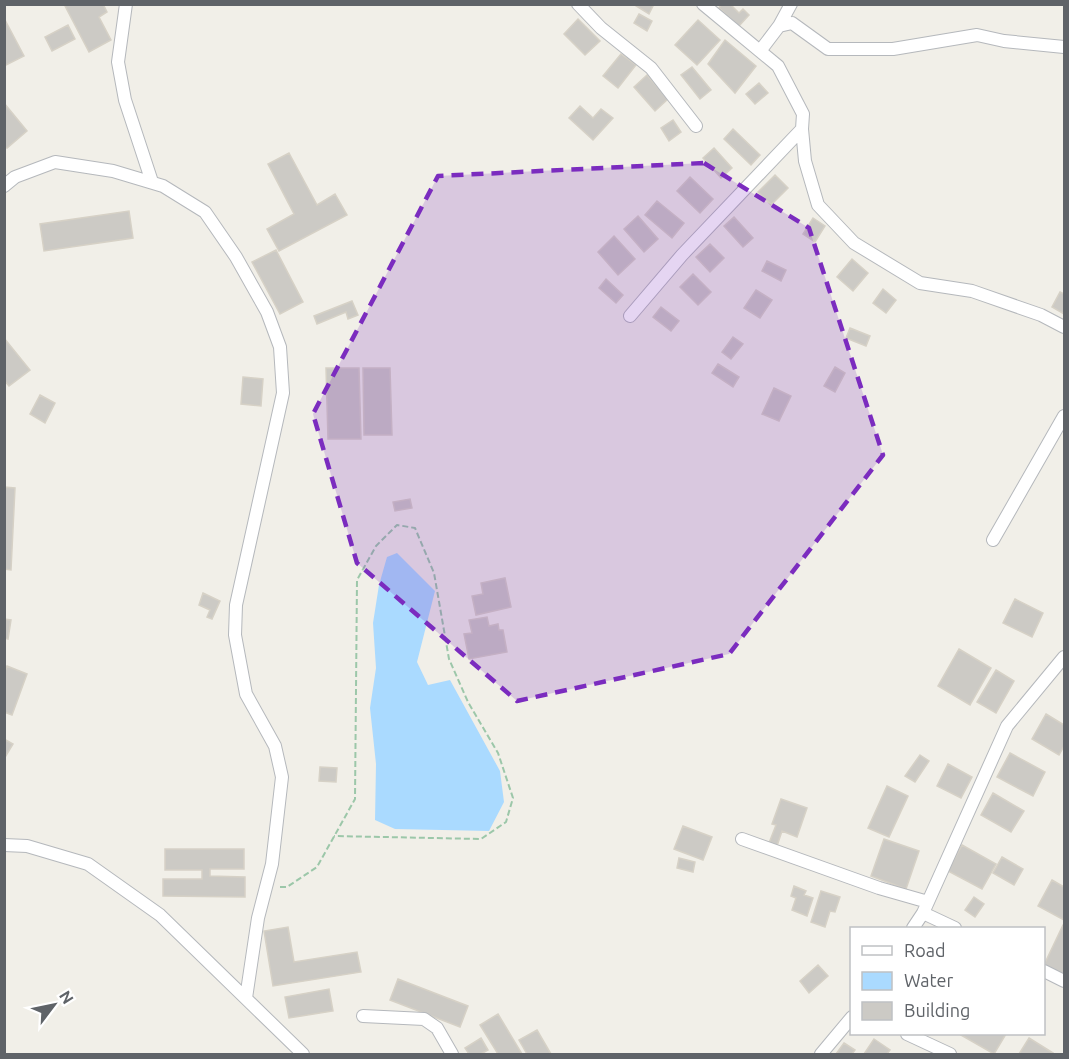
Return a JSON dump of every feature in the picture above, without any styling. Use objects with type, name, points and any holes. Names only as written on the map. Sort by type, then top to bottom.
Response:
[{"type":"street","points":[[126,4],[118,62],[125,100],[152,182]]},
{"type":"street","points":[[578,4],[601,28],[651,69],[696,126]]},
{"type":"street","points":[[703,4],[778,66],[803,114],[805,161],[818,205],[854,243],[920,283],[972,291],[1041,315],[1065,327]]},
{"type":"street","points":[[759,51],[779,26],[791,4]]},
{"type":"street","points":[[779,26],[792,23],[828,49],[893,49],[977,35],[1004,41],[1065,47]]},
{"type":"street","points":[[630,316],[682,255],[802,129]]},
{"type":"street","points":[[4,186],[15,177],[54,162],[113,171],[163,186],[205,212],[236,258],[267,312],[280,347],[283,393],[236,605],[235,634],[246,694],[276,746],[282,777],[272,864],[258,918],[246,998]]},
{"type":"street","points":[[993,540],[1065,416]]},
{"type":"street","points":[[914,927],[925,908],[1006,726],[1065,657]]},
{"type":"street","points":[[742,839],[879,888],[925,908],[954,927]]},
{"type":"street","points":[[4,845],[27,846],[88,864],[160,915],[303,1054]]},
{"type":"street","points":[[1045,971],[1065,981]]},
{"type":"street","points":[[363,1016],[424,1019],[437,1028],[452,1054]]},
{"type":"street","points":[[821,1054],[850,1019]]},
{"type":"street","points":[[909,1035],[950,1054]]},
{"type":"path","points":[[266,889],[287,886],[317,867],[334,836],[355,799],[357,580],[376,546],[397,525],[415,528],[434,573],[449,659],[468,702],[498,753],[513,798],[506,822],[481,839],[334,836]]},
{"type":"highlighted area","points":[[704,163],[809,228],[883,455],[729,654],[517,701],[357,563],[313,414],[438,176]]},
{"type":"water","points":[[397,553],[435,591],[417,662],[428,685],[450,680],[500,771],[504,802],[489,831],[395,829],[375,820],[376,764],[370,708],[376,668],[373,623],[379,585],[387,557]]},
{"type":"building","points":[[64,4],[103,4],[107,12],[99,17],[111,40],[89,52]]},
{"type":"building","points":[[633,4],[654,4],[649,14]]},
{"type":"building","points":[[722,4],[730,4],[739,13],[743,9],[749,15],[739,26],[719,8]]},
{"type":"building","points":[[639,14],[652,21],[647,31],[634,23]]},
{"type":"building","points":[[4,18],[24,56],[4,66]]},
{"type":"building","points":[[578,19],[600,41],[585,55],[564,34]]},
{"type":"building","points":[[698,20],[720,40],[697,65],[675,45]]},
{"type":"building","points":[[68,25],[75,39],[52,51],[45,37]]},
{"type":"building","points":[[725,40],[756,66],[735,93],[708,64]]},
{"type":"building","points":[[621,54],[636,65],[618,88],[603,76]]},
{"type":"building","points":[[692,67],[711,90],[700,99],[681,75]]},
{"type":"building","points":[[647,75],[668,99],[655,111],[634,87]]},
{"type":"building","points":[[759,83],[768,93],[755,104],[746,94]]},
{"type":"building","points":[[4,103],[27,131],[7,148],[4,146]]},
{"type":"building","points":[[580,106],[593,118],[601,109],[613,118],[593,140],[569,118]]},
{"type":"building","points":[[673,120],[681,132],[669,141],[661,128]]},
{"type":"building","points":[[733,129],[760,155],[751,165],[724,139]]},
{"type":"building","points":[[714,148],[732,168],[721,178],[703,158]]},
{"type":"building","points":[[289,153],[317,205],[335,194],[347,215],[279,251],[267,229],[294,214],[268,164]]},
{"type":"building","points":[[775,175],[788,188],[771,205],[758,192]]},
{"type":"building","points":[[690,177],[713,199],[700,213],[677,191]]},
{"type":"building","points":[[657,201],[684,223],[672,238],[645,215]]},
{"type":"building","points":[[129,211],[133,238],[44,251],[40,224]]},
{"type":"building","points":[[638,216],[658,239],[644,252],[624,229]]},
{"type":"building","points":[[734,217],[753,238],[743,247],[724,226]]},
{"type":"building","points":[[813,218],[825,226],[815,242],[803,234]]},
{"type":"building","points":[[614,236],[635,259],[618,275],[598,252]]},
{"type":"building","points":[[710,244],[724,258],[710,272],[696,257]]},
{"type":"building","points":[[276,250],[303,302],[280,314],[252,262]]},
{"type":"building","points":[[852,259],[868,273],[853,291],[837,277]]},
{"type":"building","points":[[767,261],[786,270],[781,281],[762,271]]},
{"type":"building","points":[[693,274],[711,292],[698,305],[680,287]]},
{"type":"building","points":[[606,279],[623,295],[616,303],[599,288]]},
{"type":"building","points":[[883,289],[896,300],[886,313],[873,303]]},
{"type":"building","points":[[756,290],[772,300],[760,318],[744,308]]},
{"type":"building","points":[[1060,292],[1064,294],[1064,314],[1052,307]]},
{"type":"building","points":[[352,301],[358,315],[348,319],[346,312],[317,324],[314,316]]},
{"type":"building","points":[[661,307],[679,321],[671,331],[653,317]]},
{"type":"building","points":[[850,328],[870,336],[866,346],[846,338]]},
{"type":"building","points":[[733,337],[743,344],[731,359],[722,352]]},
{"type":"building","points":[[4,338],[30,370],[9,386],[4,380]]},
{"type":"building","points":[[718,364],[739,377],[733,387],[712,373]]},
{"type":"building","points":[[835,367],[845,373],[835,392],[824,386]]},
{"type":"building","points":[[326,368],[359,368],[361,439],[328,439]]},
{"type":"building","points":[[363,368],[390,368],[392,435],[364,435]]},
{"type":"building","points":[[243,377],[263,379],[261,406],[241,404]]},
{"type":"building","points":[[774,388],[791,396],[779,421],[762,414]]},
{"type":"building","points":[[40,395],[55,403],[45,423],[30,414]]},
{"type":"building","points":[[4,487],[15,488],[11,570],[4,569]]},
{"type":"building","points":[[410,499],[412,508],[395,511],[393,502]]},
{"type":"building","points":[[505,578],[511,607],[476,615],[472,596],[483,594],[481,583]]},
{"type":"building","points":[[203,593],[220,601],[212,619],[207,617],[210,610],[199,605]]},
{"type":"building","points":[[1015,599],[1043,613],[1032,637],[1003,623]]},
{"type":"building","points":[[487,617],[489,626],[498,624],[499,630],[503,630],[507,652],[469,659],[464,634],[472,633],[469,620]]},
{"type":"building","points":[[4,619],[11,620],[8,639],[4,638]]},
{"type":"building","points":[[959,649],[991,668],[970,705],[938,686]]},
{"type":"building","points":[[7,666],[27,674],[12,715],[4,712],[4,674]]},
{"type":"building","points":[[996,670],[1014,681],[996,713],[977,702]]},
{"type":"building","points":[[1046,714],[1064,725],[1064,746],[1059,755],[1032,739]]},
{"type":"building","points":[[4,739],[13,744],[4,759]]},
{"type":"building","points":[[1010,753],[1045,772],[1033,796],[997,777]]},
{"type":"building","points":[[920,755],[929,761],[915,782],[905,776]]},
{"type":"building","points":[[948,764],[972,777],[961,798],[937,786]]},
{"type":"building","points":[[320,767],[337,768],[336,782],[319,781]]},
{"type":"building","points":[[887,786],[908,796],[889,837],[868,828]]},
{"type":"building","points":[[993,793],[1024,811],[1011,832],[981,815]]},
{"type":"building","points":[[781,799],[807,808],[797,837],[782,831],[777,846],[769,843],[776,825],[772,824]]},
{"type":"building","points":[[683,826],[712,837],[703,860],[674,849]]},
{"type":"building","points":[[884,839],[919,851],[906,889],[871,876]]},
{"type":"building","points":[[962,845],[996,864],[982,889],[948,871]]},
{"type":"building","points":[[165,849],[244,849],[244,869],[210,869],[210,876],[245,877],[245,897],[163,896],[163,879],[202,879],[202,870],[165,870]]},
{"type":"building","points":[[1002,857],[1023,869],[1014,885],[993,873]]},
{"type":"building","points":[[679,858],[695,862],[693,872],[677,868]]},
{"type":"building","points":[[1052,880],[1064,887],[1064,920],[1038,906]]},
{"type":"building","points":[[794,886],[806,891],[804,895],[813,898],[807,916],[792,910],[796,898],[791,896]]},
{"type":"building","points":[[821,891],[840,897],[835,912],[830,911],[825,927],[811,922]]},
{"type":"building","points":[[974,897],[984,904],[975,917],[965,910]]},
{"type":"building","points":[[1064,925],[1064,976],[1045,966]]},
{"type":"building","points":[[288,927],[294,962],[357,952],[361,972],[273,986],[264,931]]},
{"type":"building","points":[[818,965],[828,976],[809,993],[800,981]]},
{"type":"building","points":[[398,979],[468,1006],[460,1027],[390,1000]]},
{"type":"building","points":[[329,989],[333,1011],[289,1018],[285,997]]},
{"type":"building","points":[[498,1014],[522,1054],[498,1054],[480,1025]]},
{"type":"building","points":[[537,1030],[551,1054],[527,1054],[519,1040]]},
{"type":"building","points":[[961,1035],[1005,1035],[994,1054]]},
{"type":"building","points":[[481,1038],[488,1050],[481,1054],[469,1054],[465,1048]]},
{"type":"building","points":[[1029,1038],[1053,1053],[1019,1054]]},
{"type":"building","points":[[874,1039],[890,1050],[887,1054],[864,1054]]},
{"type":"building","points":[[844,1043],[855,1050],[852,1054],[836,1054]]}]
